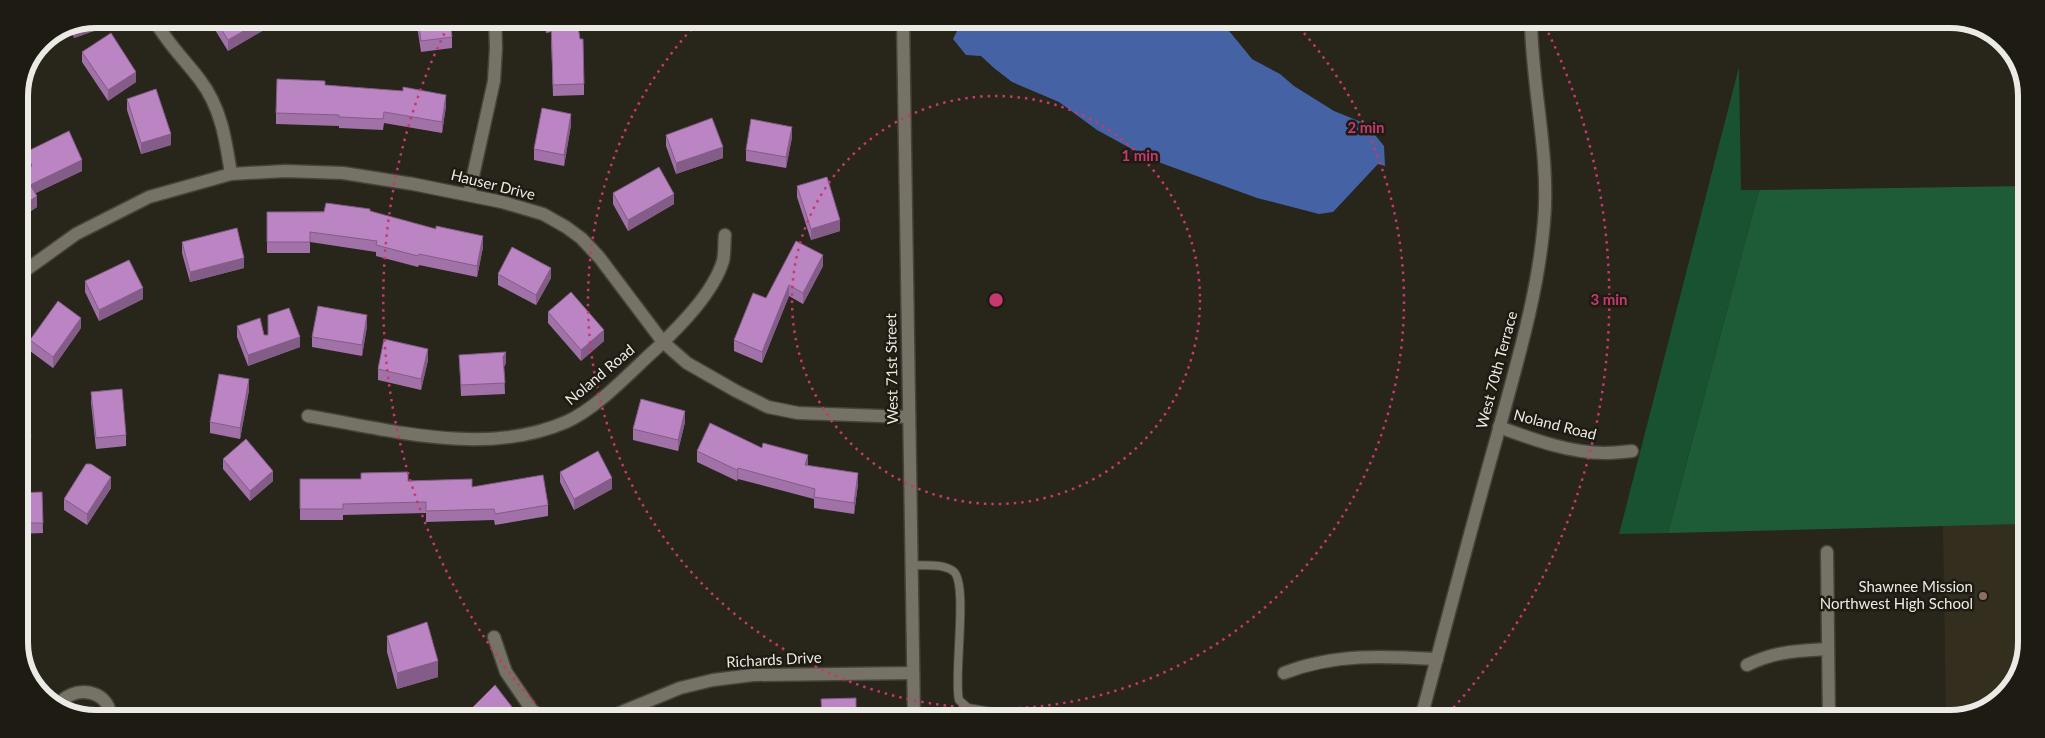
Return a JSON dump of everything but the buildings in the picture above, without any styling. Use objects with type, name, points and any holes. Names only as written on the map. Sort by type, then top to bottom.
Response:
[{"type":"street","points":[[160,28],[171,45],[201,81],[210,96],[226,139],[231,174]]},
{"type":"street","points":[[469,194],[494,81],[495,28]]},
{"type":"street","name":"West 71st Street","points":[[903,28],[914,710]]},
{"type":"street","name":"West 70th Terrace","points":[[1423,710],[1499,427],[1539,266],[1544,220],[1545,172],[1534,81],[1531,28]]},
{"type":"street","name":"Hauser Drive","points":[[28,269],[76,234],[149,197],[231,174],[285,171],[343,173],[469,194],[543,214],[566,227],[599,257],[663,342],[687,363],[736,391],[768,407],[798,413],[909,417]]},
{"type":"street","name":"Noland Road","points":[[308,416],[426,435],[469,439],[496,439],[520,436],[567,422],[607,394],[663,342],[708,292],[723,261],[725,235]]},
{"type":"street","name":"Noland Road","points":[[1499,427],[1580,451],[1604,453],[1632,452]]},
{"type":"street","points":[[1827,552],[1829,710]]},
{"type":"street","points":[[494,637],[506,672],[532,710]]},
{"type":"street","points":[[1747,665],[1766,656],[1784,652],[1828,649]]},
{"type":"street","points":[[1284,673],[1307,664],[1357,657],[1437,659]]},
{"type":"street","name":"Richards Drive","points":[[624,710],[680,688],[713,680],[753,675],[913,673]]},
{"type":"street","points":[[63,701],[71,693],[90,692],[104,702],[109,710]]},
{"type":"lane","points":[[911,565],[945,566],[956,573],[960,598],[959,700],[968,708],[980,710]]},
{"type":"shaded area","name":"Shawnee Mission Northwest High School","points":[[2018,524],[2018,642],[2014,664],[2003,684],[1987,699],[1971,707],[1958,710],[1946,710],[1943,526]]},
{"type":"green space","points":[[1739,67],[1741,190],[1759,190],[1668,533],[1619,534]]},
{"type":"green space","points":[[2017,186],[2018,524],[1668,533],[1759,190]]},
{"type":"water","points":[[958,28],[1227,28],[1252,59],[1280,74],[1294,86],[1334,111],[1366,124],[1384,146],[1385,166],[1378,164],[1333,212],[1319,214],[1257,198],[1150,159],[1097,130],[1059,102],[1012,82],[981,56],[966,55],[953,39]]},
{"type":"place","name":"Shawnee Mission Northwest High School","points":[[1983,596]]}]
